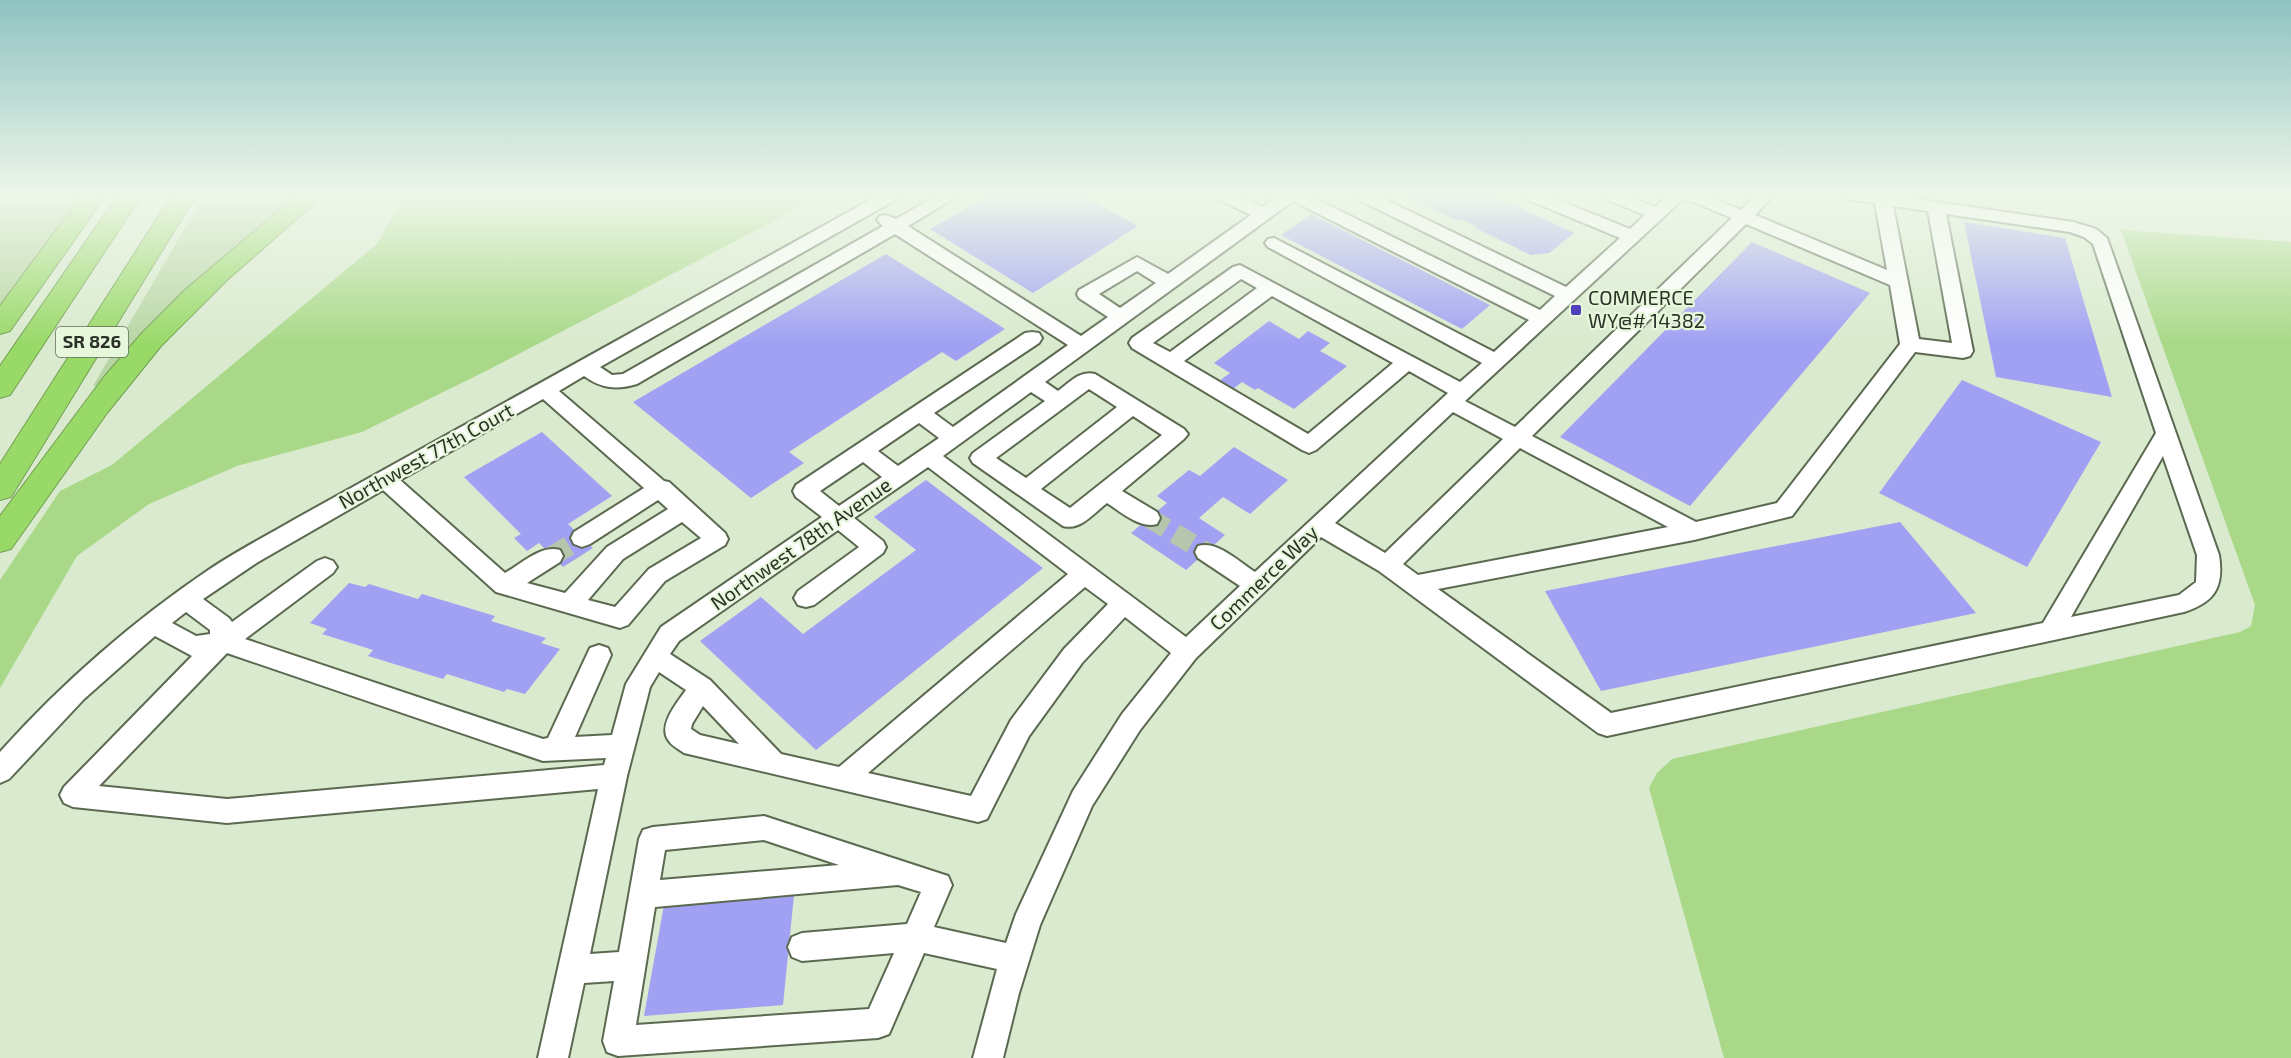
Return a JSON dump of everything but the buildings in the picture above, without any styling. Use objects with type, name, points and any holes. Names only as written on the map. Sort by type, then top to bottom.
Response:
[{"type":"highway","points":[[0,324],[58,244]]},
{"type":"highway","name":"SR 826","points":[[0,388],[97,244]]},
{"type":"highway","points":[[0,453],[135,244]]},
{"type":"highway","name":"SR 826","points":[[0,489],[153,244]]},
{"type":"highway","points":[[0,540],[86,420],[132,362],[198,293],[251,244]]},
{"type":"street","name":"Northwest 77th Court","points":[[0,771],[37,727],[125,646],[219,576],[385,479],[803,244]]},
{"type":"street","points":[[586,367],[607,382],[621,382],[630,379],[866,244]]},
{"type":"street","points":[[923,244],[1082,345]]},
{"type":"street","name":"Northwest 78th Avenue","points":[[553,1058],[615,776],[638,684],[670,634],[954,438],[1222,244]]},
{"type":"street","points":[[1277,244],[1495,362]]},
{"type":"street","points":[[1393,244],[1542,319]]},
{"type":"street","points":[[1464,244],[1568,295]]},
{"type":"street","name":"Commerce Way","points":[[988,1058],[1014,959],[1026,924],[1082,799],[1131,722],[1187,651],[1456,397],[1624,244]]},
{"type":"street","points":[[1387,566],[1716,244]]},
{"type":"street","points":[[1809,244],[1899,282]]},
{"type":"street","points":[[1414,585],[1694,531],[1784,510],[1910,345],[1892,244]]},
{"type":"street","points":[[1910,345],[1963,351],[1943,244]]},
{"type":"street","points":[[1319,525],[1387,566],[1607,724],[2184,603],[2200,596],[2209,585],[2208,555],[2102,244]]},
{"type":"street","points":[[1121,317],[1086,294],[1137,263],[1168,283]]},
{"type":"street","points":[[1407,362],[1309,445],[1139,343],[1240,271],[1407,362],[1518,438],[1694,531]]},
{"type":"street","points":[[1170,362],[1270,288]]},
{"type":"street","points":[[806,598],[875,548],[804,491],[1032,338]]},
{"type":"street","points":[[1088,379],[1132,406],[1177,434],[1071,520],[981,458],[1088,379]]},
{"type":"street","points":[[1030,382],[1059,401]]},
{"type":"street","points":[[385,479],[504,586],[620,618],[657,575],[717,539],[545,390]]},
{"type":"street","points":[[1026,489],[1132,406]]},
{"type":"street","points":[[920,413],[954,438]]},
{"type":"street","points":[[2050,631],[2166,434]]},
{"type":"street","points":[[863,451],[898,477]]},
{"type":"street","points":[[928,456],[1187,651]]},
{"type":"street","points":[[582,538],[661,489]]},
{"type":"street","points":[[1106,492],[1149,518]]},
{"type":"street","points":[[570,604],[615,553],[684,510]]},
{"type":"street","points":[[1206,552],[1257,585]]},
{"type":"street","points":[[504,586],[552,556]]},
{"type":"street","points":[[325,567],[223,642],[183,680],[73,795],[227,811],[615,776]]},
{"type":"street","points":[[843,779],[1084,574]]},
{"type":"street","points":[[186,600],[221,624],[223,642]]},
{"type":"street","points":[[701,687],[679,722],[678,734],[693,745],[978,810],[1020,728],[1072,656],[1124,603]]},
{"type":"street","points":[[154,624],[193,646],[223,642],[543,750],[622,746]]},
{"type":"street","points":[[556,750],[599,656]]},
{"type":"street","points":[[656,657],[701,687],[772,762]]},
{"type":"street","points":[[764,828],[938,885],[878,1023],[618,1041],[643,895],[653,839],[764,828]]},
{"type":"street","points":[[643,895],[903,873]]},
{"type":"street","points":[[802,947],[916,938],[1014,959]]},
{"type":"street","points":[[572,970],[631,965]]},
{"type":"shaded area","points":[[0,244],[49,244],[0,312]]},
{"type":"shaded area","points":[[175,244],[248,244],[100,386],[93,386]]},
{"type":"shaded area","points":[[377,244],[729,244],[488,370],[362,432],[237,466],[149,504],[77,556],[0,688],[0,580],[60,491],[112,465]]},
{"type":"shaded area","points":[[2126,244],[2291,244],[2291,1058],[1724,1058],[1649,788],[1657,773],[1672,759],[2240,632],[2251,626],[2255,605]]},
{"type":"tunnel","points":[[1149,518],[1206,552]]},
{"type":"tunnel","points":[[552,556],[582,538]]},
{"type":"place","name":"COMMERCE WY@# 14382","points":[[1576,310]]}]
